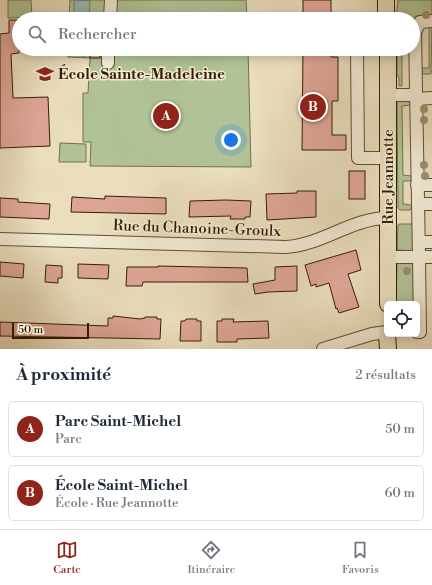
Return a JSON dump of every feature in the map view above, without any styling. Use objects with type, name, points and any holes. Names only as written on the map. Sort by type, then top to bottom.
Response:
[{"type":"main road","points":[[386,0],[386,12]]},
{"type":"main road","name":"Rue Jeannotte","points":[[388,56],[388,301]]},
{"type":"main road","points":[[387,337],[388,349]]},
{"type":"street","points":[[110,12],[111,0]]},
{"type":"street","points":[[420,22],[432,21]]},
{"type":"street","points":[[108,56],[108,63]]},
{"type":"street","points":[[357,56],[358,158],[388,158]]},
{"type":"street","points":[[415,56],[419,257],[423,332]]},
{"type":"street","points":[[388,95],[432,98]]},
{"type":"street","points":[[417,185],[432,185]]},
{"type":"street","points":[[418,204],[432,204]]},
{"type":"street","name":"Rue du Chanoine-Groulx","points":[[0,239],[286,247],[304,245],[375,218],[388,218]]},
{"type":"street","points":[[419,242],[432,242]]},
{"type":"street","points":[[388,257],[432,257]]},
{"type":"street","points":[[323,349],[372,334],[384,333]]},
{"type":"green space","points":[[8,0],[31,0],[32,12],[12,12],[12,18],[8,18]]},
{"type":"green space","points":[[70,0],[246,0],[247,12],[69,12]]},
{"type":"green space","points":[[398,0],[432,0],[432,16],[420,17],[420,12],[397,12]]},
{"type":"green space","points":[[429,25],[432,25],[431,74],[421,74],[422,68],[429,68]]},
{"type":"green space","points":[[248,56],[251,167],[90,166],[91,142],[83,142],[83,93],[88,93],[90,58],[68,57]]},
{"type":"green space","points":[[397,56],[402,56],[402,86],[399,86],[399,77],[397,76]]},
{"type":"green space","points":[[399,100],[409,100],[410,102],[410,105],[402,106],[403,175],[412,176],[411,181],[403,181],[403,204],[411,205],[412,207],[410,210],[400,210],[398,208],[397,104]]},
{"type":"green space","points":[[60,143],[86,144],[86,162],[59,162]]},
{"type":"green space","points":[[413,224],[414,251],[397,250],[398,225]]},
{"type":"green space","points":[[398,262],[413,262],[415,301],[396,301]]},
{"type":"water","points":[[74,0],[90,1],[89,12],[74,12]]},
{"type":"building","points":[[303,0],[331,0],[331,12],[303,12]]},
{"type":"building","points":[[9,20],[12,20],[11,54],[13,98],[48,97],[50,146],[0,148],[0,34],[9,33]]},
{"type":"building","points":[[90,56],[100,56],[100,58],[90,58]]},
{"type":"building","points":[[303,56],[338,57],[338,101],[332,101],[332,135],[346,135],[346,150],[302,150]]},
{"type":"building","points":[[349,171],[365,171],[365,199],[349,199]]},
{"type":"building","points":[[297,191],[316,191],[316,217],[267,220],[266,194],[297,193]]},
{"type":"building","points":[[105,196],[166,198],[166,214],[71,212],[72,197],[105,199]]},
{"type":"building","points":[[0,198],[18,199],[18,202],[50,204],[49,219],[0,217]]},
{"type":"building","points":[[190,201],[251,201],[250,217],[245,217],[245,219],[230,219],[231,216],[189,217]]},
{"type":"building","points":[[356,250],[361,270],[348,274],[359,307],[339,313],[337,308],[336,309],[329,283],[316,287],[316,284],[311,286],[305,265]]},
{"type":"building","points":[[0,262],[24,264],[23,278],[0,276]]},
{"type":"building","points":[[78,264],[109,265],[108,279],[78,278]]},
{"type":"building","points":[[46,265],[62,266],[62,278],[58,278],[58,283],[45,282]]},
{"type":"building","points":[[158,266],[247,268],[248,282],[143,282],[142,286],[126,286],[127,267]]},
{"type":"building","points":[[297,266],[297,291],[255,294],[253,284],[275,280],[275,267]]},
{"type":"building","points":[[113,316],[140,319],[145,317],[157,317],[157,319],[161,319],[160,339],[0,336],[0,322],[108,326],[108,318],[113,318]]},
{"type":"building","points":[[186,319],[197,319],[197,321],[201,321],[201,341],[180,341],[181,321],[185,321]]},
{"type":"building","points":[[222,319],[234,319],[233,322],[268,321],[269,338],[237,339],[237,342],[217,342],[217,321],[222,321]]},
{"type":"place","name":"École Sainte-Madeleine","points":[[45,74]]},
{"type":"place","name":"École Saint-Michel","points":[[313,107]]},
{"type":"place","name":"Parc Saint-Michel","points":[[166,116]]}]
